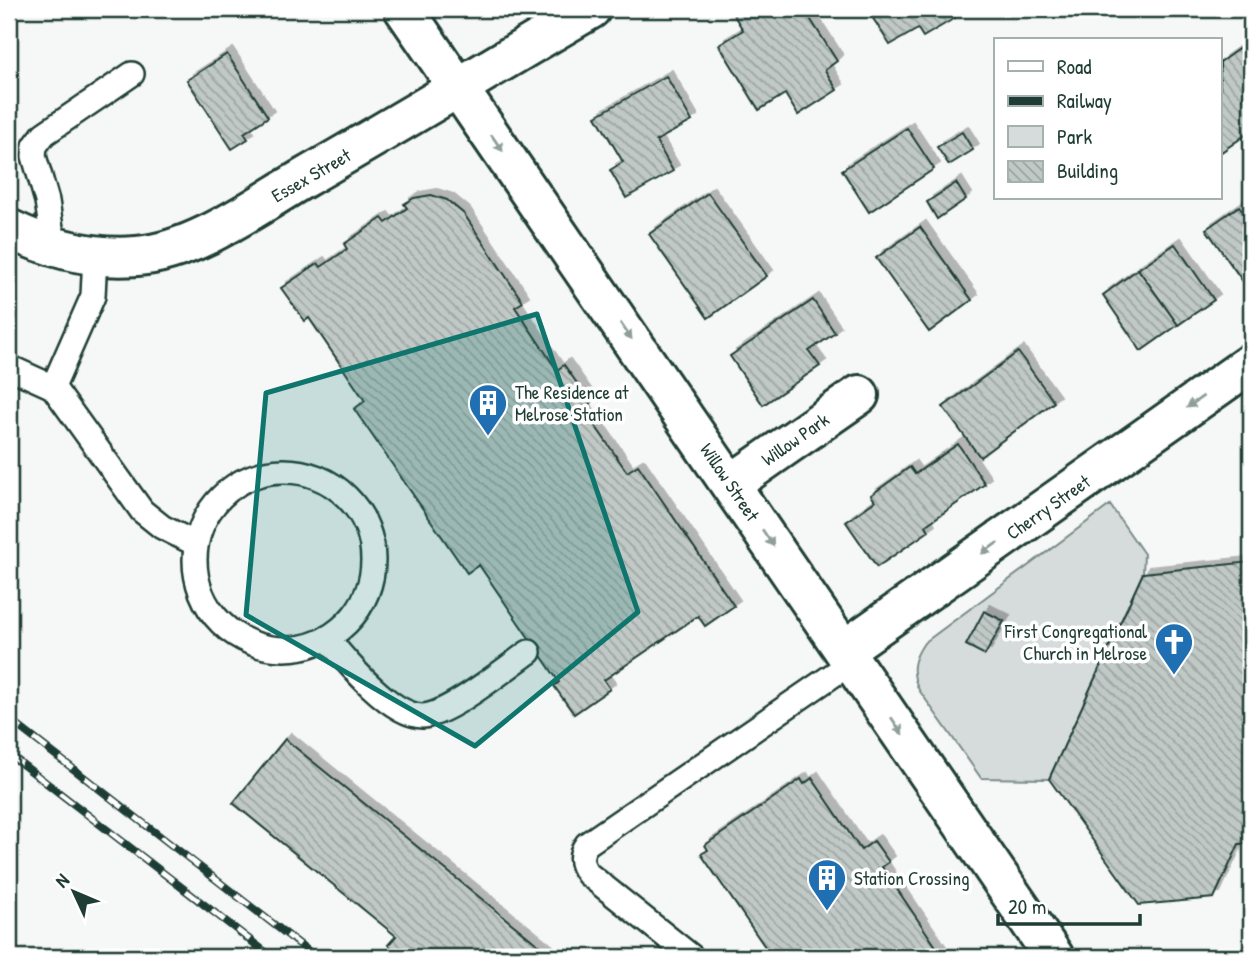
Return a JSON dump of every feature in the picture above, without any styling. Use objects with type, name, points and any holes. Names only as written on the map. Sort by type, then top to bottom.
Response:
[{"type":"street","name":"Willow Street","points":[[404,9],[1054,957]]},
{"type":"street","name":"Essex Street","points":[[9,229],[54,248],[95,255],[138,256],[196,239],[404,121],[591,9]]},
{"type":"street","name":"Cherry Street","points":[[848,656],[1251,363]]},
{"type":"street","name":"Willow Park","points":[[731,484],[859,395]]},
{"type":"lane","points":[[54,248],[47,201],[35,161],[35,146],[44,134],[132,74]]},
{"type":"lane","points":[[53,387],[93,296],[95,255]]},
{"type":"lane","points":[[9,367],[53,387],[142,511],[162,527],[196,544]]},
{"type":"lane","points":[[282,471],[316,477],[332,485],[357,509],[366,525],[373,558],[372,576],[358,608],[348,621],[327,638],[303,647],[285,649],[251,643],[236,635],[211,611],[202,596],[195,562],[196,544],[201,528],[215,505],[233,487],[265,473],[282,471]]},
{"type":"lane","points":[[327,638],[373,688],[403,711],[421,716],[446,708],[529,652]]},
{"type":"lane","points":[[692,957],[586,872],[581,860],[583,849],[848,656]]},
{"type":"highlighted area","points":[[537,314],[638,612],[475,746],[246,615],[266,393]]},
{"type":"green space","points":[[1110,505],[1144,554],[1143,573],[1049,779],[981,778],[919,690],[914,671],[917,654],[924,643]]},
{"type":"building","points":[[730,9],[804,9],[837,61],[825,70],[837,90],[798,115],[785,94],[759,110],[719,45],[743,30]]},
{"type":"building","points":[[867,9],[950,9],[955,18],[923,37],[918,29],[890,45]]},
{"type":"building","points":[[1251,40],[1251,131],[1222,152],[1222,61]]},
{"type":"building","points":[[227,54],[268,117],[244,133],[248,139],[232,149],[187,80]]},
{"type":"building","points":[[666,76],[692,121],[656,141],[673,171],[626,198],[610,170],[623,162],[596,116]]},
{"type":"building","points":[[907,128],[934,169],[869,212],[842,170]]},
{"type":"building","points":[[962,132],[973,150],[949,165],[937,147]]},
{"type":"building","points":[[956,183],[966,199],[937,219],[927,202]]},
{"type":"building","points":[[708,193],[767,276],[708,318],[649,234]]},
{"type":"building","name":"The Residence at Melrose Station","points":[[431,195],[447,200],[464,214],[523,302],[515,307],[557,370],[564,365],[591,403],[583,408],[627,472],[638,465],[734,606],[705,626],[698,616],[604,680],[610,689],[574,714],[554,686],[559,682],[479,565],[467,573],[354,409],[365,401],[309,318],[305,321],[281,288],[318,263],[321,267],[347,249],[344,244],[382,218],[386,223],[407,208],[404,204],[414,198]]},
{"type":"building","points":[[1239,206],[1251,222],[1251,293],[1206,229]]},
{"type":"building","points":[[920,227],[972,300],[929,332],[876,258]]},
{"type":"building","points":[[1175,244],[1214,300],[1178,325],[1138,269]]},
{"type":"building","points":[[1138,269],[1178,325],[1141,351],[1103,295]]},
{"type":"building","points":[[813,300],[835,333],[809,351],[820,366],[763,405],[730,356]]},
{"type":"building","points":[[1018,352],[1054,402],[980,457],[943,407]]},
{"type":"building","points":[[958,444],[985,484],[926,525],[929,531],[877,567],[846,522],[875,501],[871,495],[910,467],[915,474]]},
{"type":"building","name":"First Congregational Church in Melrose","points":[[1251,562],[1251,843],[1239,844],[1214,898],[1139,905],[1049,779],[1143,573]]},
{"type":"building","points":[[984,611],[1004,621],[985,655],[966,645]]},
{"type":"building","points":[[285,739],[553,957],[403,957],[388,945],[396,936],[233,803]]},
{"type":"building","name":"Station Crossing","points":[[812,778],[861,850],[874,841],[889,862],[882,867],[943,957],[772,957],[701,854],[708,850],[705,845],[801,779],[804,784]]},
{"type":"railway","points":[[9,719],[316,957]]},
{"type":"railway","points":[[9,754],[272,957]]},
{"type":"place","name":"The Residence at Melrose Station","points":[[488,437]]},
{"type":"place","name":"First Congregational Church in Melrose","points":[[1174,676]]},
{"type":"place","name":"Station Crossing","points":[[827,912]]}]
